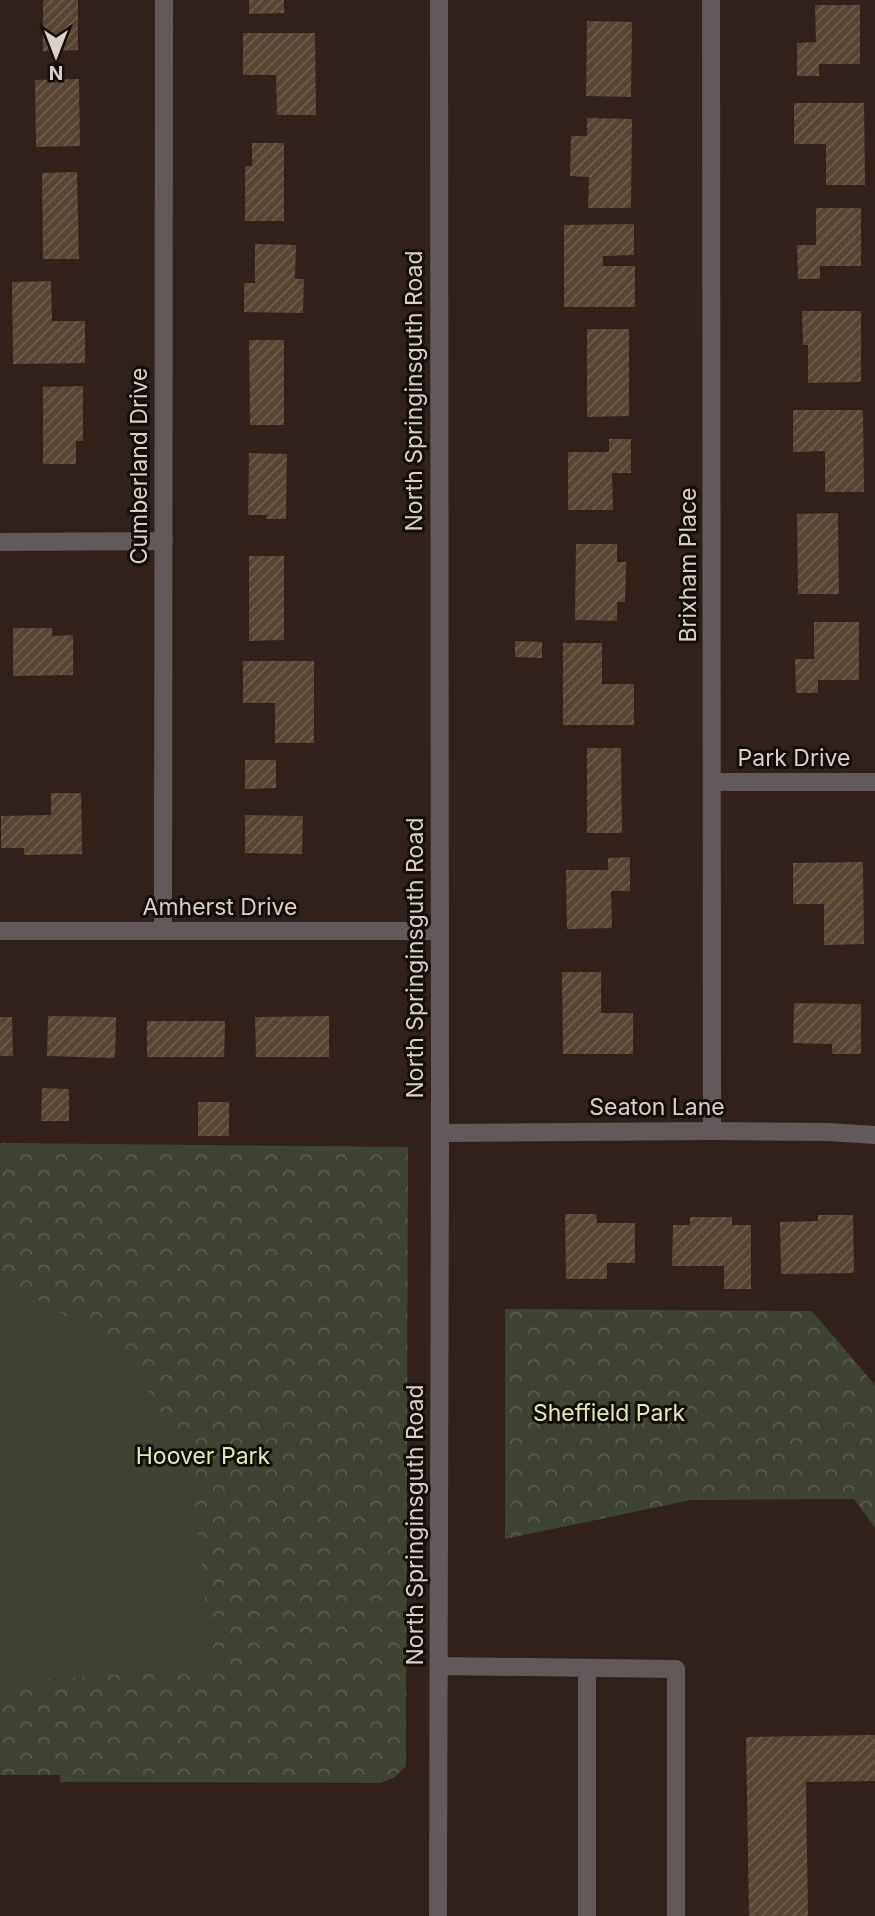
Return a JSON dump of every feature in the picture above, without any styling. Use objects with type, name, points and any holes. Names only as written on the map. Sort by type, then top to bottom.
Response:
[{"type":"street","name":"Cumberland Drive","points":[[163,931],[164,0]]},
{"type":"street","name":"North Springinsguth Road","points":[[438,1916],[439,0]]},
{"type":"street","name":"Brixham Place","points":[[712,0],[712,1130]]},
{"type":"street","points":[[0,542],[164,541]]},
{"type":"street","name":"Park Drive","points":[[712,782],[875,782]]},
{"type":"street","name":"Amherst Drive","points":[[0,931],[439,931]]},
{"type":"street","name":"Seaton Lane","points":[[440,1133],[712,1130],[875,1135]]},
{"type":"street","points":[[439,1666],[676,1670],[676,1916]]},
{"type":"street","points":[[587,1668],[587,1916]]},
{"type":"green space","name":"Hoover Park","points":[[0,1143],[408,1147],[406,1766],[395,1777],[380,1783],[60,1782],[60,1775],[0,1775]]},
{"type":"green space","points":[[0,1282],[73,1320],[106,1345],[139,1377],[167,1423],[181,1455],[196,1525],[204,1587],[208,1669],[0,1682]]},
{"type":"green space","name":"Sheffield Park","points":[[505,1309],[812,1311],[875,1385],[875,1528],[854,1499],[691,1500],[505,1539]]},
{"type":"building","points":[[43,0],[78,0],[78,50],[43,51]]},
{"type":"building","points":[[249,0],[284,0],[284,13],[249,14]]},
{"type":"building","points":[[815,5],[860,5],[860,64],[819,64],[819,76],[797,76],[797,43],[816,42]]},
{"type":"building","points":[[587,21],[632,22],[631,97],[586,96]]},
{"type":"building","points":[[243,33],[315,33],[316,115],[277,115],[276,75],[243,75]]},
{"type":"building","points":[[79,79],[80,146],[36,147],[35,80]]},
{"type":"building","points":[[794,103],[864,103],[865,185],[826,185],[826,144],[794,144]]},
{"type":"building","points":[[587,118],[632,119],[631,208],[588,208],[589,177],[570,176],[571,136],[587,136]]},
{"type":"building","points":[[252,143],[284,143],[284,221],[245,221],[245,166],[252,166]]},
{"type":"building","points":[[77,172],[79,259],[43,259],[42,173]]},
{"type":"building","points":[[816,208],[861,208],[861,266],[820,266],[820,279],[798,279],[797,245],[816,245]]},
{"type":"building","points":[[634,224],[634,255],[603,256],[603,266],[635,266],[635,307],[564,307],[564,225]]},
{"type":"building","points":[[255,244],[296,245],[295,279],[304,279],[303,313],[244,312],[244,283],[255,283]]},
{"type":"building","points":[[51,281],[52,321],[85,321],[85,363],[13,364],[12,282]]},
{"type":"building","points":[[802,311],[861,311],[861,382],[808,383],[808,345],[803,345]]},
{"type":"building","points":[[587,329],[629,329],[629,416],[587,417]]},
{"type":"building","points":[[249,340],[284,340],[284,425],[250,425]]},
{"type":"building","points":[[83,386],[83,441],[76,441],[76,464],[43,464],[43,387]]},
{"type":"building","points":[[793,410],[863,410],[864,492],[825,492],[825,451],[793,452]]},
{"type":"building","points":[[609,439],[631,439],[631,473],[612,473],[613,510],[568,510],[568,452],[609,452]]},
{"type":"building","points":[[249,453],[287,454],[286,519],[248,515]]},
{"type":"building","points":[[838,513],[839,594],[798,594],[797,514]]},
{"type":"building","points":[[576,544],[617,544],[617,562],[626,562],[625,602],[617,602],[617,621],[575,620]]},
{"type":"building","points":[[249,556],[284,556],[284,640],[249,641]]},
{"type":"building","points":[[814,622],[859,622],[859,680],[818,680],[818,693],[796,693],[795,659],[814,659]]},
{"type":"building","points":[[13,628],[52,628],[52,636],[73,635],[73,675],[13,676]]},
{"type":"building","points":[[515,641],[542,642],[542,658],[515,657]]},
{"type":"building","points":[[563,643],[602,643],[602,684],[634,684],[634,725],[563,725]]},
{"type":"building","points":[[243,661],[314,661],[314,743],[275,743],[275,703],[243,703]]},
{"type":"building","points":[[587,748],[621,748],[622,833],[587,833]]},
{"type":"building","points":[[245,760],[276,760],[276,788],[245,789]]},
{"type":"building","points":[[51,793],[81,793],[82,854],[24,855],[24,848],[1,848],[1,816],[51,815]]},
{"type":"building","points":[[245,815],[303,816],[302,854],[245,853]]},
{"type":"building","points":[[630,857],[630,891],[611,891],[612,928],[567,929],[566,870],[608,870],[608,858]]},
{"type":"building","points":[[863,862],[864,944],[824,945],[824,904],[793,904],[793,863]]},
{"type":"building","points":[[562,972],[601,972],[601,1013],[633,1013],[633,1054],[563,1054]]},
{"type":"building","points":[[794,1003],[861,1004],[861,1054],[832,1054],[832,1044],[793,1043]]},
{"type":"building","points":[[48,1016],[116,1017],[115,1058],[47,1056]]},
{"type":"building","points":[[329,1016],[329,1057],[256,1057],[255,1017]]},
{"type":"building","points":[[0,1017],[12,1017],[13,1056],[0,1056]]},
{"type":"building","points":[[147,1021],[225,1021],[224,1057],[147,1057]]},
{"type":"building","points":[[42,1088],[69,1089],[69,1121],[41,1121]]},
{"type":"building","points":[[198,1102],[229,1102],[229,1136],[198,1136]]},
{"type":"building","points":[[565,1214],[596,1214],[597,1223],[635,1223],[635,1263],[607,1263],[607,1279],[566,1279]]},
{"type":"building","points":[[818,1215],[853,1215],[854,1273],[781,1274],[780,1222],[818,1221]]},
{"type":"building","points":[[690,1217],[732,1217],[732,1225],[751,1225],[751,1289],[724,1289],[724,1266],[672,1266],[673,1225],[690,1225]]},
{"type":"building","points":[[875,1735],[875,1781],[806,1782],[808,1916],[749,1916],[746,1737]]}]
